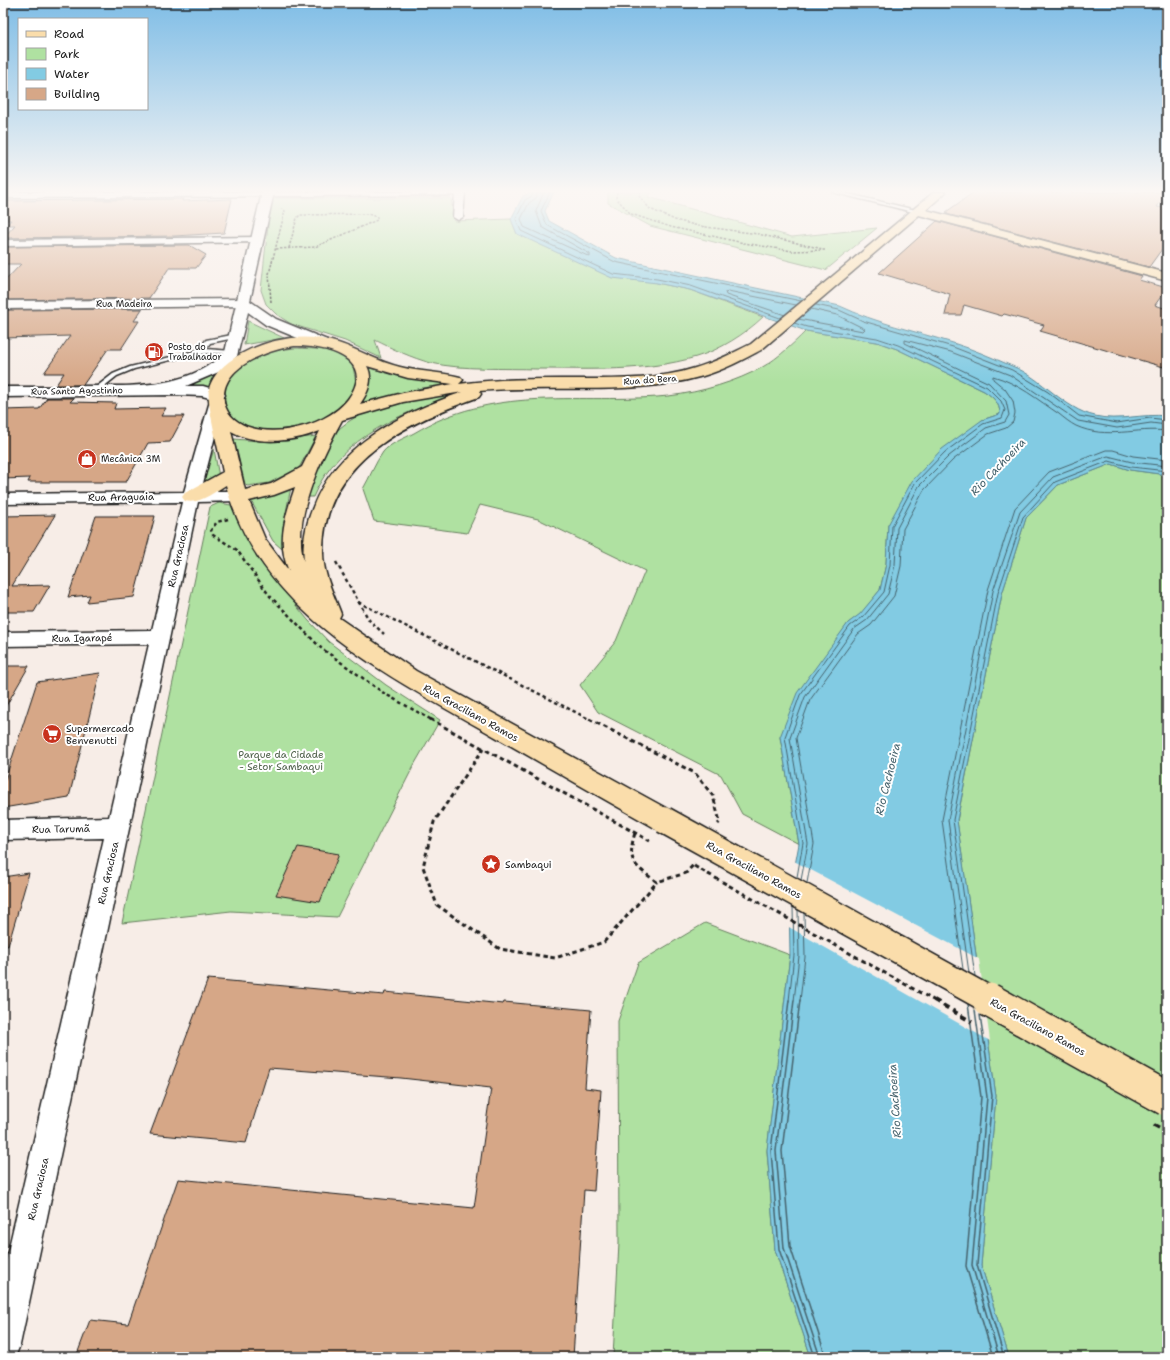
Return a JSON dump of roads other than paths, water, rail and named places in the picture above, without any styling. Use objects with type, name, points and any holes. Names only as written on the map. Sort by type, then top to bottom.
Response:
[{"type":"main road","points":[[227,359],[237,336],[255,255]]},
{"type":"main road","name":"Rua do Bera","points":[[337,418],[389,400],[426,392],[508,384],[644,382],[678,378],[704,372],[731,361],[756,347],[864,255]]},
{"type":"main road","points":[[1085,255],[1167,277]]},
{"type":"main road","points":[[244,303],[272,322],[348,352],[361,368],[362,384],[356,401],[337,418],[304,431],[267,435],[250,433],[236,428],[226,419],[217,401],[217,385],[225,373],[249,356],[262,350],[290,342],[305,341],[322,343]]},
{"type":"main road","name":"Rua Santo Agostinho","points":[[151,390],[199,376],[227,359],[262,350]]},
{"type":"main road","name":"Rua do Bera","points":[[348,352],[380,366],[408,373],[459,380],[508,384]]},
{"type":"main road","points":[[331,614],[318,577],[313,554],[315,529],[322,503],[330,486],[342,470],[370,442],[405,422],[469,396],[508,384]]},
{"type":"main road","name":"Rua Santo Agostinho","points":[[3,392],[189,390],[217,401]]},
{"type":"main road","name":"Rua Graciliano Ramos","points":[[217,401],[238,496],[252,530],[278,571],[293,589],[308,604],[347,634],[408,677],[657,836],[1167,1099]]},
{"type":"main road","name":"Rua Graciliano Ramos","points":[[337,418],[326,434],[311,469],[292,528],[292,551],[298,570],[308,587],[347,634]]},
{"type":"main road","points":[[238,496],[267,493],[278,489],[311,469]]},
{"type":"main road","points":[[191,496],[233,474]]},
{"type":"street","name":"Rua Madeira","points":[[3,305],[244,303]]},
{"type":"street","name":"Rua Graciosa","points":[[3,1345],[191,496],[217,401]]},
{"type":"street","name":"Rua Araguaia","points":[[3,499],[238,496]]},
{"type":"street","name":"Rua Igarapé","points":[[3,639],[160,637]]},
{"type":"street","name":"Rua Tarumã","points":[[3,830],[118,827]]},
{"type":"lane","points":[[202,351],[208,341],[237,336]]},
{"type":"lane","points":[[95,391],[115,375],[124,371],[202,351],[227,359]]},
{"type":"water","name":"Rio Cachoeira","points":[[563,255],[611,255],[616,258],[840,306],[882,322],[960,345],[1012,366],[1023,371],[1073,407],[1095,416],[1104,418],[1122,418],[1158,415],[1167,416],[1167,475],[1130,470],[1111,464],[1058,485],[1026,518],[1002,594],[957,820],[996,1096],[981,1265],[1009,1357],[811,1357],[775,1250],[767,1150],[790,955],[789,897],[799,844],[780,737],[797,693],[848,623],[860,614],[880,590],[886,564],[888,525],[912,481],[942,449],[982,420],[1000,414],[999,407],[993,398],[984,391],[897,349],[877,342],[806,331],[690,290],[657,283],[612,278]]},
{"type":"place","name":"Posto do Trabalhador","points":[[154,352]]},
{"type":"place","name":"Mecânica 3M","points":[[87,459]]},
{"type":"place","name":"Supermercado Benvenutti","points":[[52,734]]},
{"type":"place","name":"Sambaqui","points":[[491,864]]},
{"type":"park label","name":"Parque da Cidade - Setor Sambaqui","points":[[281,760]]}]
